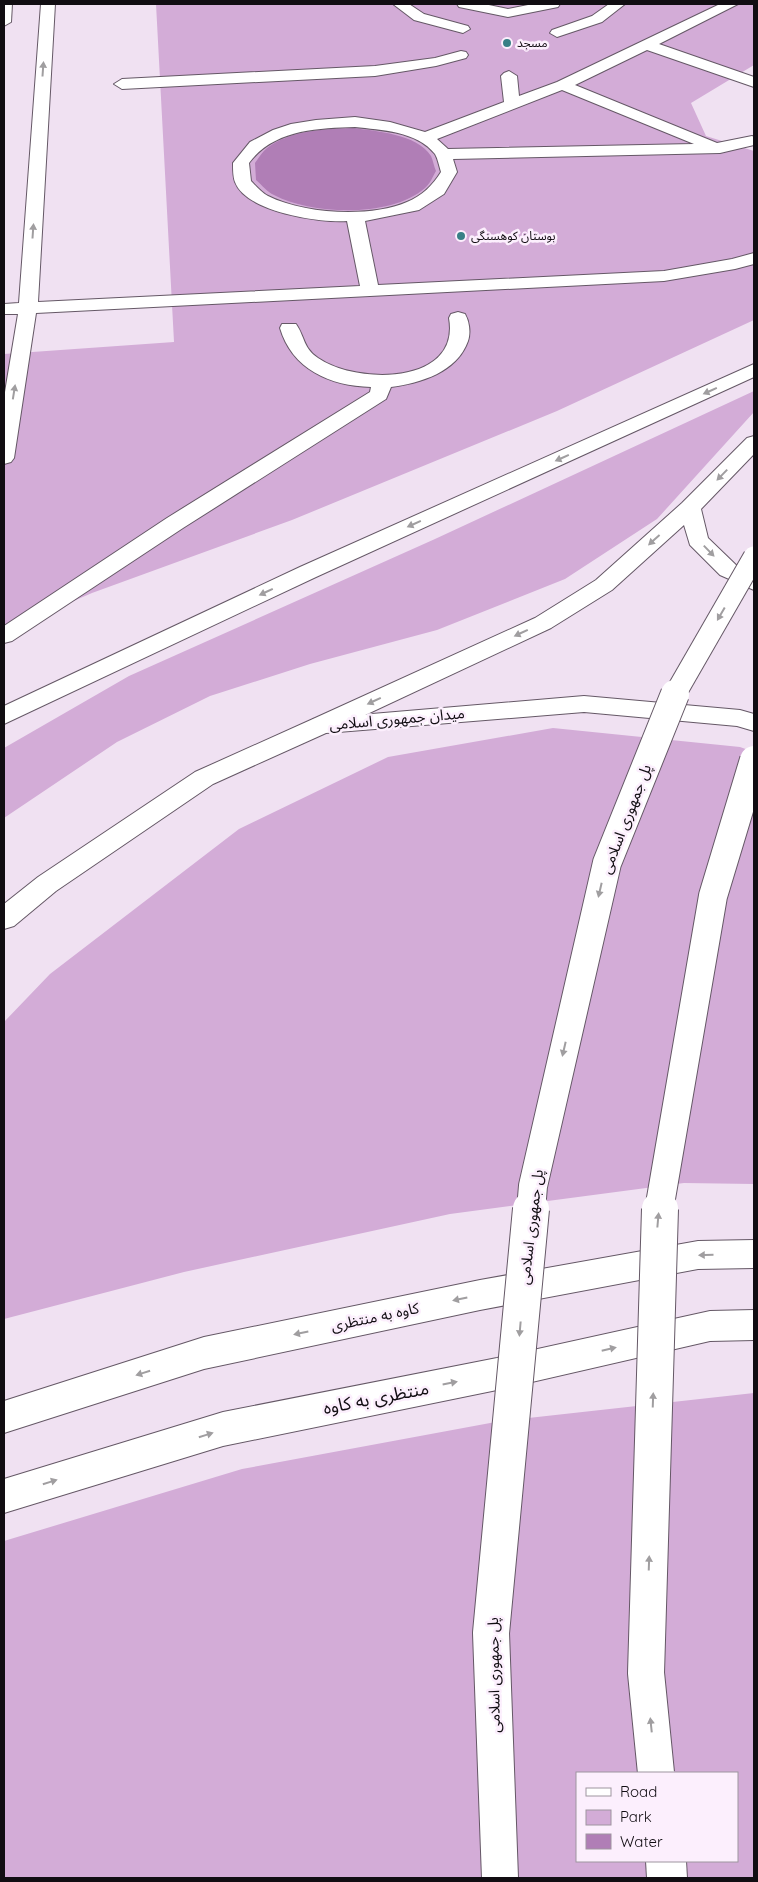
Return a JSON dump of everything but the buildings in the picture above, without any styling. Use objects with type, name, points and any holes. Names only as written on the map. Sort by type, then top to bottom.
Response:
[{"type":"main road","points":[[4,22],[5,4]]},
{"type":"main road","points":[[4,458],[28,308],[48,4]]},
{"type":"main road","points":[[400,4],[419,17],[463,30]]},
{"type":"main road","points":[[464,4],[508,13],[553,4]]},
{"type":"main road","points":[[557,33],[597,19],[618,4]]},
{"type":"main road","points":[[424,138],[562,86],[731,4]]},
{"type":"main road","points":[[647,44],[754,82]]},
{"type":"main road","points":[[122,84],[375,71],[436,62],[462,55]]},
{"type":"main road","points":[[509,76],[512,104]]},
{"type":"main road","points":[[562,86],[720,148]]},
{"type":"main road","points":[[355,122],[393,127],[424,138],[444,154],[449,172],[438,190],[413,206],[375,215],[333,217],[293,212],[261,199],[243,182],[241,163],[254,146],[281,132],[316,124],[355,122]]},
{"type":"main road","points":[[444,154],[720,148],[752,141]]},
{"type":"main road","points":[[355,216],[370,292]]},
{"type":"main road","points":[[4,309],[664,276],[735,264],[754,258]]},
{"type":"main road","points":[[289,328],[296,348],[316,367],[341,376],[382,383],[423,375],[452,356],[460,336],[458,318]]},
{"type":"main road","points":[[4,716],[308,572],[754,370]]},
{"type":"main road","points":[[4,636],[175,522],[379,396],[382,383]]},
{"type":"main road","points":[[322,725],[543,623],[604,585],[690,508],[754,442]]},
{"type":"main road","points":[[690,508],[698,540],[728,570],[754,583]]},
{"type":"main road","name":"پل جمهوری اسلامی","points":[[500,1878],[491,1634],[533,1186],[607,863],[676,692],[754,557]]},
{"type":"main road","name":"میدان جمهوری اسلامی","points":[[4,919],[47,884],[204,778],[322,725],[584,704],[740,718],[754,723]]},
{"type":"main road","points":[[656,1772],[646,1672],[658,1219],[713,896],[754,760]]},
{"type":"main road","name":"کاوه به منتظری","points":[[4,1417],[214,1351],[480,1294],[698,1255],[754,1254]]},
{"type":"main road","name":"منتظری به کاوه","points":[[4,1496],[223,1429],[497,1374],[710,1326],[754,1325]]},
{"type":"main road","points":[[666,1862],[667,1878]]},
{"type":"green space","name":"بوستان کوهسنگی","points":[[156,4],[754,4],[754,65],[691,103],[706,136],[754,151],[754,320],[557,411],[292,520],[92,593],[4,631],[4,354],[174,342]]},
{"type":"green space","points":[[754,391],[754,412],[657,519],[565,579],[437,630],[310,664],[210,696],[117,742],[4,818],[4,748],[129,676],[435,539]]},
{"type":"green space","points":[[553,728],[740,747],[754,752],[754,1184],[684,1183],[450,1214],[184,1272],[4,1319],[4,1022],[50,974],[239,829],[388,757]]},
{"type":"green space","points":[[754,1393],[754,1878],[4,1878],[4,1541],[242,1469],[501,1421]]},
{"type":"water","points":[[353,128],[406,138],[425,149],[431,156],[436,171],[425,188],[410,198],[392,205],[372,209],[351,210],[309,207],[290,202],[271,194],[256,180],[255,163],[265,150],[276,142],[308,132]]},
{"type":"place","name":"مسجد","points":[[507,43]]},
{"type":"place","name":"بوستان کوهسنگی","points":[[461,236]]}]
